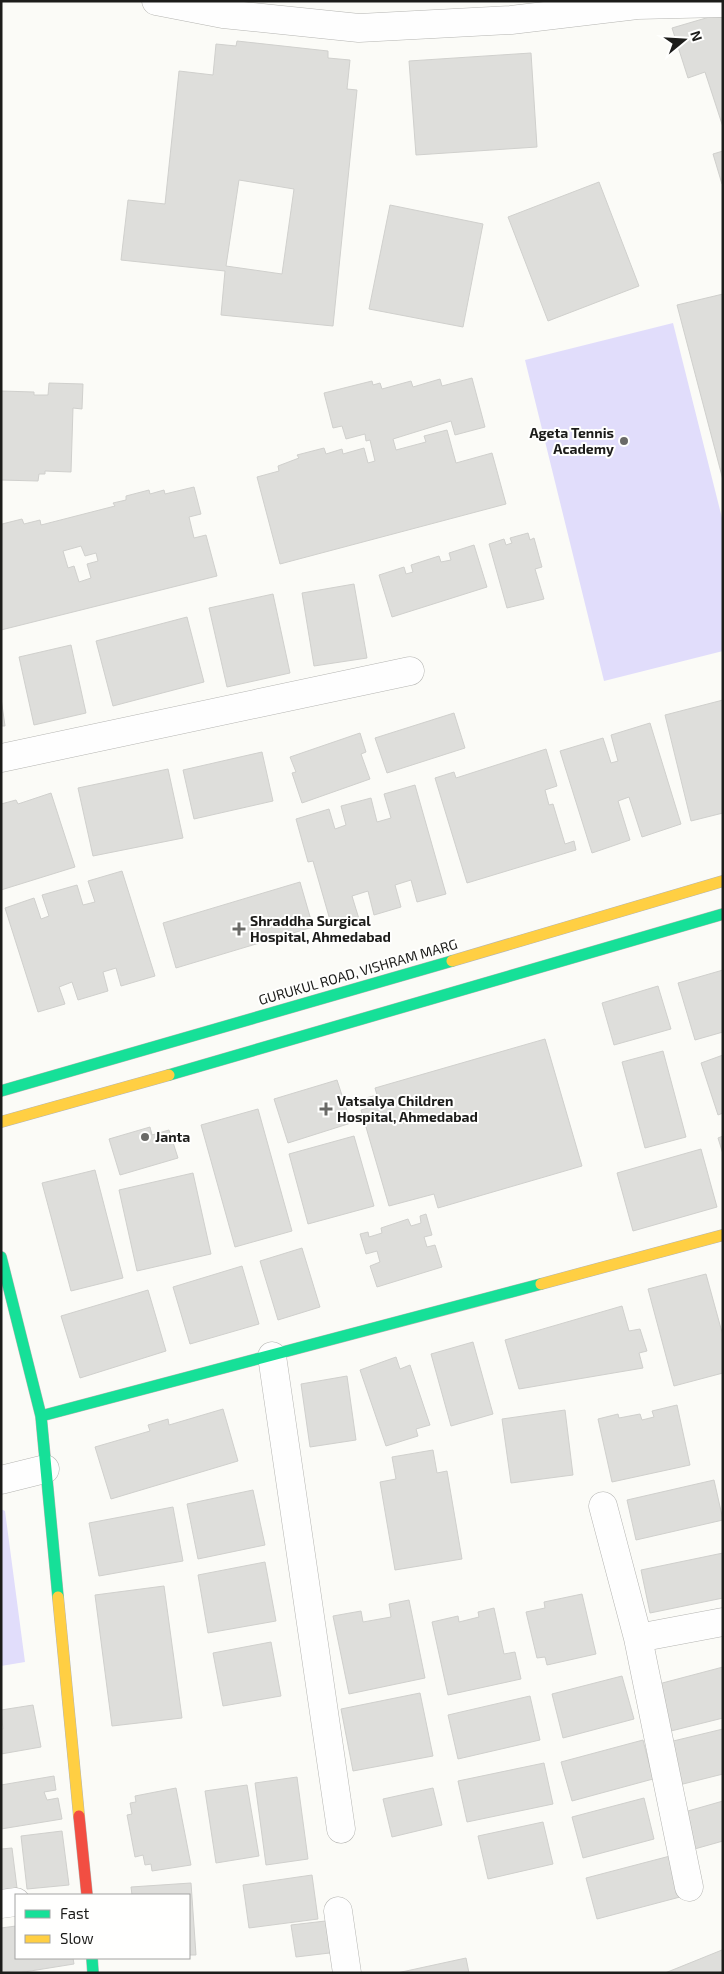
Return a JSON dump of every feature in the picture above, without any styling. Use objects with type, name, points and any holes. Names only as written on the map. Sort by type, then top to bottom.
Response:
[{"type":"street","points":[[156,1],[223,14],[359,28],[511,20],[637,6],[723,3]]},
{"type":"street","points":[[1,758],[410,671]]},
{"type":"street","name":"GURUKUL ROAD, VISHRAM MARG","points":[[1,1091],[552,932],[723,880]]},
{"type":"street","points":[[1,1122],[149,1081],[723,914]]},
{"type":"street","points":[[41,1416],[723,1235]]},
{"type":"street","points":[[1,1257],[41,1416],[82,1894]]},
{"type":"street","points":[[272,1356],[341,1829]]},
{"type":"street","points":[[1,1480],[45,1469]]},
{"type":"street","points":[[603,1506],[638,1638],[689,1887]]},
{"type":"street","points":[[638,1638],[723,1622]]},
{"type":"street","points":[[1,1904],[15,1902]]},
{"type":"street","points":[[338,1911],[347,1973]]},
{"type":"street","points":[[92,1959],[93,1973]]},
{"type":"shaded area","name":"Ageta Tennis Academy","points":[[673,323],[723,522],[723,651],[604,681],[525,360]]},
{"type":"shaded area","points":[[1,1509],[5,1511],[25,1662],[1,1666]]},
{"type":"building","points":[[723,13],[723,127],[705,72],[688,78],[672,28]]},
{"type":"building","points":[[237,41],[328,51],[328,58],[350,60],[347,89],[357,90],[333,326],[221,315],[225,271],[121,260],[128,200],[165,204],[179,71],[213,75],[216,44],[236,46]],"holes":[[[239,180],[294,189],[282,274],[226,266]]]},
{"type":"building","points":[[531,53],[537,147],[416,155],[409,61]]},
{"type":"building","points":[[723,151],[723,183],[722,184],[713,154]]},
{"type":"building","points":[[599,182],[639,286],[548,321],[508,217]]},
{"type":"building","points":[[390,205],[483,224],[463,327],[369,309]]},
{"type":"building","points":[[723,294],[723,480],[677,305]]},
{"type":"building","points":[[472,378],[485,427],[455,435],[451,421],[393,439],[396,450],[426,442],[424,436],[447,430],[456,463],[492,453],[506,504],[280,564],[257,477],[279,471],[278,466],[299,458],[297,455],[324,448],[326,454],[342,449],[343,454],[364,448],[368,463],[375,461],[370,440],[366,441],[365,434],[346,439],[342,426],[333,428],[324,393],[372,381],[373,385],[380,383],[382,389],[411,381],[413,387],[440,379],[442,386]]},
{"type":"building","points":[[49,383],[83,384],[82,409],[73,408],[71,472],[45,471],[45,474],[39,474],[38,481],[1,480],[1,391],[34,392],[34,395],[48,395]]},
{"type":"building","points":[[194,487],[201,514],[189,517],[194,538],[206,535],[217,576],[1,630],[2,524],[22,519],[24,524],[40,520],[41,525],[115,506],[113,503],[126,500],[126,496],[149,490],[150,494],[164,490],[165,494]],"holes":[[[81,546],[85,556],[96,553],[98,561],[87,564],[91,578],[79,582],[74,566],[68,568],[63,551]]]},
{"type":"building","points":[[528,533],[530,540],[534,538],[542,567],[535,569],[544,599],[507,608],[489,544],[504,539],[506,545],[512,543],[510,538]]},
{"type":"building","points":[[474,545],[487,587],[392,617],[379,575],[404,567],[406,574],[413,572],[411,565],[439,556],[441,562],[451,560],[449,553]]},
{"type":"building","points":[[354,584],[367,658],[314,666],[302,593]]},
{"type":"building","points":[[273,594],[290,673],[227,687],[209,608]]},
{"type":"building","points":[[187,617],[204,682],[113,706],[96,641]]},
{"type":"building","points":[[71,645],[86,713],[34,725],[19,657]]},
{"type":"building","points":[[1,698],[5,726],[1,726]]},
{"type":"building","points":[[723,700],[723,813],[691,821],[665,715]]},
{"type":"building","points":[[454,713],[465,748],[387,773],[375,738]]},
{"type":"building","points":[[650,723],[681,824],[642,837],[629,797],[618,801],[630,840],[592,853],[560,751],[603,738],[611,763],[618,761],[611,735]]},
{"type":"building","points":[[360,733],[366,752],[361,754],[370,779],[302,803],[292,773],[296,772],[290,757]]},
{"type":"building","points":[[546,749],[557,786],[545,790],[549,805],[553,804],[565,844],[574,841],[576,850],[467,883],[435,778],[454,772],[456,778]]},
{"type":"building","points":[[262,752],[273,801],[194,819],[183,770]]},
{"type":"building","points":[[168,769],[183,838],[93,856],[78,788]]},
{"type":"building","points":[[415,785],[446,894],[417,902],[411,880],[395,885],[401,907],[374,915],[368,891],[352,896],[359,919],[332,927],[313,861],[308,862],[296,819],[329,809],[335,829],[346,825],[341,806],[371,798],[377,822],[391,818],[384,794]]},
{"type":"building","points":[[51,793],[75,867],[1,890],[1,804],[16,800],[18,804]]},
{"type":"building","points":[[122,871],[155,976],[121,986],[116,968],[103,972],[108,991],[78,1000],[72,982],[59,987],[65,1004],[38,1012],[5,908],[34,898],[41,919],[49,916],[42,895],[77,885],[83,905],[95,902],[88,881]]},
{"type":"building","points":[[300,882],[313,927],[176,968],[163,923]]},
{"type":"building","points":[[723,970],[723,1032],[695,1040],[678,983]]},
{"type":"building","points":[[658,986],[671,1029],[614,1045],[602,1003]]},
{"type":"building","points":[[545,1039],[582,1166],[438,1208],[434,1194],[389,1206],[361,1110],[368,1108],[366,1098],[377,1095],[375,1088]]},
{"type":"building","points":[[663,1051],[686,1137],[645,1148],[622,1062]]},
{"type":"building","points":[[723,1055],[723,1113],[718,1115],[701,1063]]},
{"type":"building","points":[[337,1080],[351,1123],[288,1143],[274,1099]]},
{"type":"building","points":[[258,1109],[292,1231],[235,1247],[201,1125]]},
{"type":"building","points":[[150,1127],[152,1135],[169,1130],[178,1158],[120,1175],[109,1139]]},
{"type":"building","points":[[354,1136],[374,1206],[308,1224],[289,1154]]},
{"type":"building","points":[[723,1136],[723,1154],[718,1138]]},
{"type":"building","points":[[701,1149],[717,1207],[633,1231],[617,1173]]},
{"type":"building","points":[[95,1170],[123,1278],[71,1291],[42,1183]]},
{"type":"building","points":[[193,1173],[211,1254],[137,1271],[119,1190]]},
{"type":"building","points":[[426,1214],[432,1235],[424,1237],[427,1247],[435,1245],[442,1267],[377,1287],[370,1266],[380,1262],[377,1251],[366,1254],[360,1234],[368,1232],[369,1237],[382,1233],[381,1228],[408,1219],[411,1226],[421,1223],[420,1216]]},
{"type":"building","points":[[302,1248],[320,1307],[278,1320],[260,1261]]},
{"type":"building","points":[[242,1266],[259,1324],[190,1344],[173,1287]]},
{"type":"building","points":[[706,1274],[723,1336],[723,1373],[674,1386],[648,1289]]},
{"type":"building","points":[[148,1290],[166,1351],[80,1378],[61,1316]]},
{"type":"building","points":[[622,1306],[629,1331],[640,1329],[647,1351],[639,1353],[643,1368],[519,1389],[505,1340]]},
{"type":"building","points":[[473,1342],[493,1414],[451,1426],[431,1354]]},
{"type":"building","points":[[396,1357],[400,1369],[410,1365],[430,1425],[416,1429],[418,1436],[386,1446],[360,1370]]},
{"type":"building","points":[[347,1376],[356,1440],[310,1447],[301,1384]]},
{"type":"building","points":[[677,1405],[690,1465],[612,1482],[598,1419],[618,1414],[619,1418],[640,1414],[642,1420],[654,1417],[652,1411]]},
{"type":"building","points":[[223,1409],[238,1461],[111,1499],[95,1447],[150,1431],[148,1425],[168,1419],[169,1425]]},
{"type":"building","points":[[565,1410],[573,1475],[511,1483],[502,1419]]},
{"type":"building","points":[[433,1450],[437,1473],[447,1471],[462,1559],[395,1570],[380,1482],[396,1479],[392,1457]]},
{"type":"building","points":[[714,1480],[723,1520],[636,1540],[627,1500]]},
{"type":"building","points":[[253,1490],[265,1545],[198,1559],[187,1504]]},
{"type":"building","points":[[173,1507],[183,1561],[99,1576],[89,1523]]},
{"type":"building","points":[[723,1553],[723,1598],[650,1613],[641,1570]]},
{"type":"building","points":[[265,1562],[276,1621],[208,1633],[198,1575]]},
{"type":"building","points":[[164,1586],[182,1718],[112,1726],[95,1595]]},
{"type":"building","points":[[582,1594],[596,1654],[547,1665],[545,1657],[537,1658],[526,1612],[545,1608],[544,1602]]},
{"type":"building","points":[[409,1600],[425,1678],[349,1694],[333,1616],[361,1611],[363,1622],[391,1617],[389,1604]]},
{"type":"building","points":[[494,1608],[504,1654],[515,1652],[521,1679],[448,1695],[432,1622],[458,1616],[459,1622],[479,1617],[478,1612]]},
{"type":"building","points":[[271,1642],[281,1696],[223,1706],[213,1653]]},
{"type":"building","points":[[723,1667],[723,1718],[663,1733],[651,1686]]},
{"type":"building","points":[[622,1676],[634,1719],[563,1738],[552,1694]]},
{"type":"building","points":[[420,1693],[433,1756],[353,1771],[341,1709]]},
{"type":"building","points":[[530,1696],[540,1740],[458,1759],[448,1715]]},
{"type":"building","points":[[33,1705],[41,1747],[1,1754],[1,1729],[3,1729],[1,1710]]},
{"type":"building","points":[[723,1729],[723,1774],[675,1786],[665,1743]]},
{"type":"building","points":[[643,1740],[653,1779],[572,1801],[561,1762]]},
{"type":"building","points":[[544,1763],[553,1804],[467,1822],[458,1781]]},
{"type":"building","points":[[54,1776],[56,1790],[44,1792],[47,1800],[58,1798],[62,1819],[1,1829],[1,1785]]},
{"type":"building","points":[[297,1777],[308,1859],[266,1865],[255,1783]]},
{"type":"building","points":[[247,1785],[259,1856],[216,1863],[205,1791]]},
{"type":"building","points":[[176,1788],[191,1865],[152,1871],[151,1864],[145,1865],[143,1855],[135,1857],[127,1815],[132,1814],[130,1803],[136,1802],[135,1796]]},
{"type":"building","points":[[433,1788],[442,1825],[392,1837],[383,1799]]},
{"type":"building","points":[[644,1798],[654,1839],[583,1858],[572,1817]]},
{"type":"building","points":[[723,1801],[723,1841],[691,1850],[681,1813]]},
{"type":"building","points":[[543,1822],[553,1864],[488,1879],[478,1836]]},
{"type":"building","points":[[62,1831],[69,1885],[27,1889],[21,1836]]},
{"type":"building","points":[[12,1848],[17,1888],[1,1890],[1,1849]]},
{"type":"building","points":[[670,1856],[680,1897],[597,1919],[586,1878]]},
{"type":"building","points":[[312,1875],[318,1919],[249,1928],[243,1885]]},
{"type":"building","points":[[191,1883],[196,1955],[190,1955],[190,1894],[132,1894],[131,1887]]},
{"type":"building","points":[[334,1920],[338,1952],[296,1957],[291,1925]]},
{"type":"building","points":[[15,1926],[15,1959],[73,1959],[74,1964],[18,1973],[1,1973],[1,1928]]},
{"type":"building","points":[[722,1950],[723,1973],[665,1973]]},
{"type":"building","points":[[466,1958],[469,1973],[397,1973]]},
{"type":"traffic: fast","points":[[169,1075],[723,914]]},
{"type":"traffic: fast","points":[[1,1091],[452,961]]},
{"type":"traffic: fast","points":[[1,1257],[41,1416],[58,1597]]},
{"type":"traffic: fast","points":[[41,1416],[541,1284]]},
{"type":"traffic: fast","points":[[92,1959],[93,1973]]},
{"type":"traffic: slow","points":[[452,961],[723,881]]},
{"type":"traffic: slow","points":[[1,1122],[169,1075]]},
{"type":"traffic: slow","points":[[541,1284],[723,1235]]},
{"type":"traffic: slow","points":[[58,1597],[79,1816]]},
{"type":"traffic: jam","points":[[79,1816],[87,1894]]},
{"type":"place","name":"Ageta Tennis Academy","points":[[624,441]]},
{"type":"place","name":"Shraddha Surgical Hospital, Ahmedabad","points":[[239,929]]},
{"type":"place","name":"Vatsalya Children Hospital, Ahmedabad","points":[[326,1109]]},
{"type":"place","name":"Janta","points":[[145,1137]]}]
